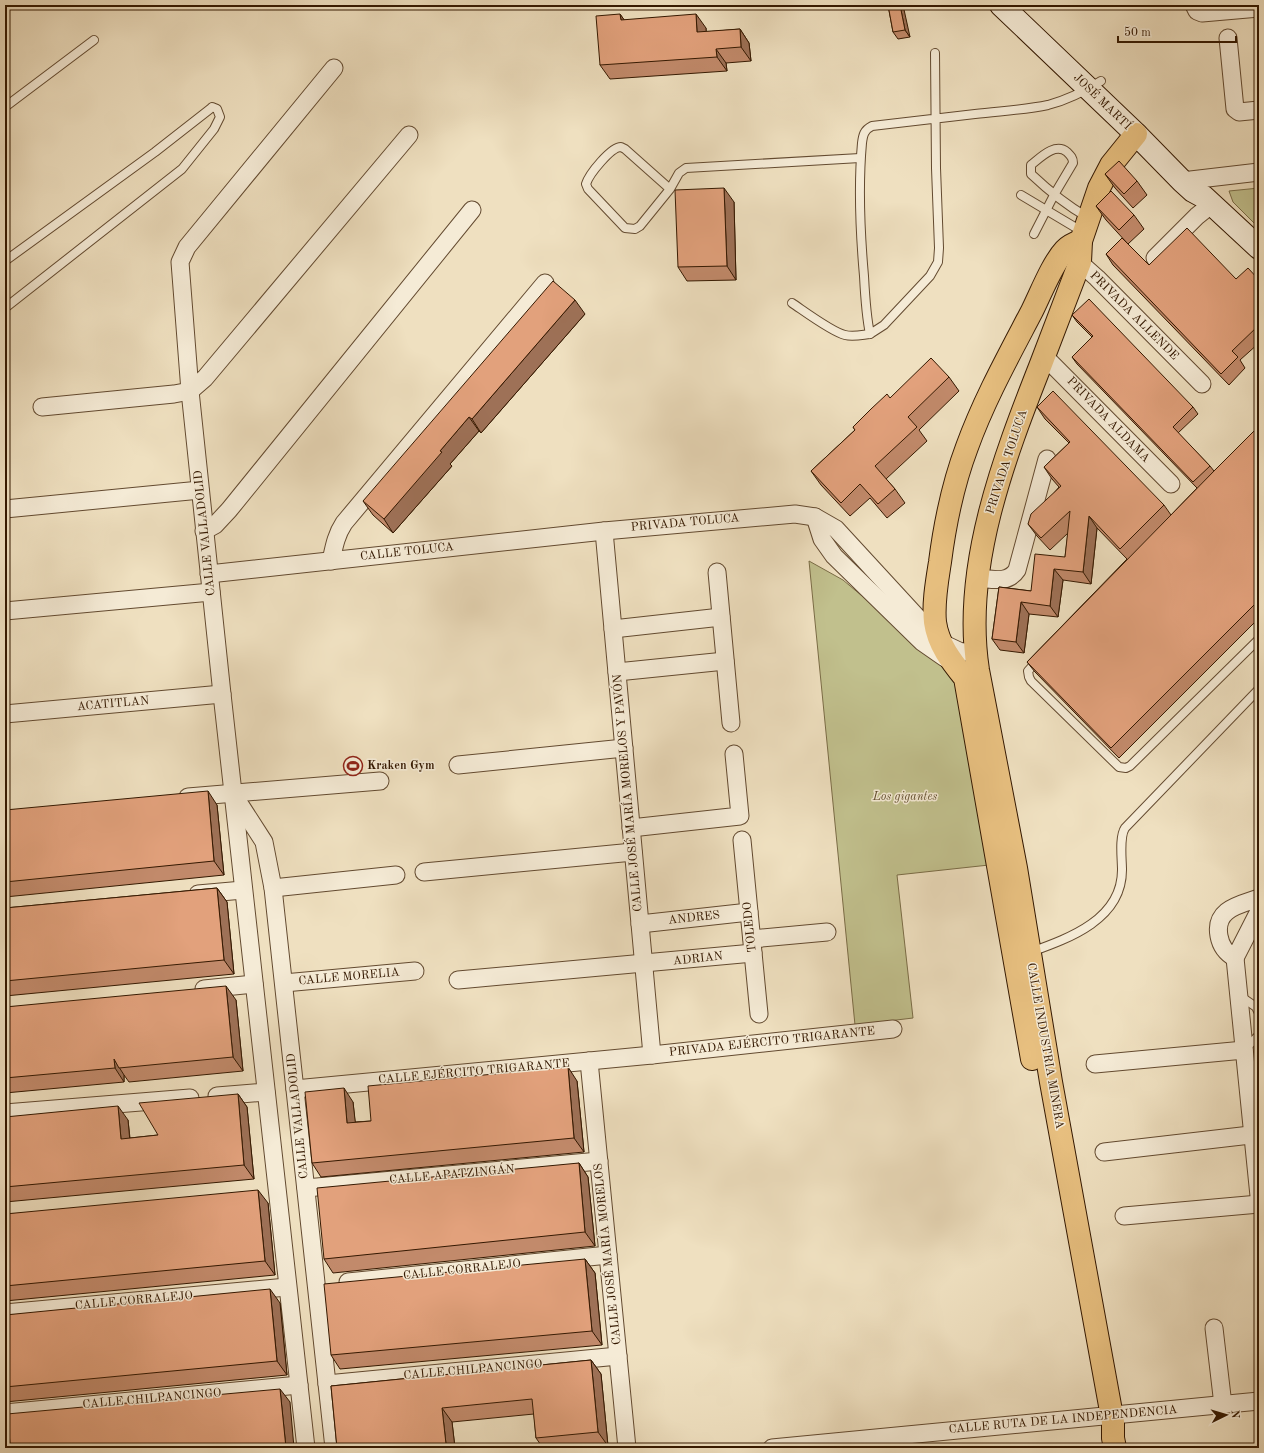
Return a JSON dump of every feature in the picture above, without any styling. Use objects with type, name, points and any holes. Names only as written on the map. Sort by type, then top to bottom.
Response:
[{"type":"main road","name":"JOSÉ MARTÍ","points":[[1001,5],[1095,85],[1259,248]]},
{"type":"main road","name":"JOSÉ MARTÍ","points":[[1023,5],[1095,85],[1136,134],[1199,190]]},
{"type":"main road","name":"PRIVADA TOLUCA","points":[[977,662],[975,618],[978,578],[988,525],[1004,465],[1044,356],[1093,201],[1111,165],[1136,134]]},
{"type":"main road","name":"PRIVADA TOLUCA","points":[[953,664],[940,642],[935,622],[936,591],[944,532],[959,472],[967,447],[986,402],[1051,273],[1080,240]]},
{"type":"main road","name":"CALLE INDUSTRIA MINERA","points":[[977,662],[1016,868],[1106,1417],[1106,1428],[1114,1443]]},
{"type":"main road","name":"CALLE INDUSTRIA MINERA","points":[[953,664],[965,678],[1047,1144],[1093,1386],[1106,1417]]},
{"type":"street","points":[[1194,5],[1197,11],[1202,13],[1259,8]]},
{"type":"street","points":[[1228,38],[1235,110],[1239,112],[1259,110]]},
{"type":"street","name":"CALLE VALLADOLID","points":[[306,1448],[287,1287],[269,1192],[266,1092],[204,531],[179,272],[180,262],[187,246],[334,68]]},
{"type":"street","points":[[42,408],[190,391],[206,378],[409,135]]},
{"type":"street","points":[[1154,258],[1197,216],[1199,190],[1259,172]]},
{"type":"street","points":[[204,531],[215,525],[229,510],[472,210]]},
{"type":"street","name":"PRIVADA ALLENDE","points":[[1080,240],[1202,384]]},
{"type":"street","points":[[331,561],[339,530],[344,523],[545,283]]},
{"type":"street","name":"PRIVADA ALDAMA","points":[[1044,356],[1171,484]]},
{"type":"street","points":[[978,578],[1005,580],[1014,575],[1017,570],[1047,459]]},
{"type":"street","points":[[5,509],[200,490]]},
{"type":"street","name":"PRIVADA TOLUCA","points":[[604,531],[782,514],[795,514],[814,517],[836,529],[940,642],[977,662]]},
{"type":"street","points":[[814,517],[822,539],[834,556],[922,642],[953,664],[969,670],[977,662]]},
{"type":"street","name":"CALLE TOLUCA","points":[[209,574],[604,531]]},
{"type":"street","name":"CALLE JOSÉ MARÍA MORELOS Y PAVÓN","points":[[604,531],[652,1055]]},
{"type":"street","points":[[717,572],[731,723]]},
{"type":"street","points":[[5,611],[211,592]]},
{"type":"street","points":[[613,629],[721,617]]},
{"type":"street","points":[[617,672],[725,661]]},
{"type":"street","name":"ACATITLAN","points":[[5,714],[222,694]]},
{"type":"street","points":[[458,765],[624,748]]},
{"type":"street","points":[[631,828],[740,816],[734,754]]},
{"type":"street","points":[[170,799],[380,781]]},
{"type":"street","name":"CALLE VALLADOLID","points":[[233,793],[264,842],[273,888],[334,1448]]},
{"type":"street","name":"TOLEDO","points":[[742,840],[759,1014]]},
{"type":"street","points":[[424,872],[633,852]]},
{"type":"street","points":[[273,888],[396,875]]},
{"type":"street","points":[[180,896],[244,890]]},
{"type":"street","points":[[1235,958],[1224,950],[1220,942],[1218,931],[1220,919],[1223,914],[1232,908],[1259,898]]},
{"type":"street","points":[[1259,911],[1235,958],[1244,1050],[1256,1135],[1259,1196]]},
{"type":"street","name":"ANDRES","points":[[640,924],[749,912]]},
{"type":"street","name":"ADRIAN","points":[[458,980],[643,964],[827,932]]},
{"type":"street","name":"CALLE MORELIA","points":[[284,983],[415,971]]},
{"type":"street","points":[[192,990],[254,984]]},
{"type":"street","name":"PRIVADA EJÉRCITO TRIGARANTE","points":[[652,1055],[893,1029]]},
{"type":"street","points":[[1095,1064],[1244,1050]]},
{"type":"street","name":"CALLE EJÉRCITO TRIGARANTE","points":[[295,1089],[652,1055]]},
{"type":"street","name":"CALLE JOSÉ MARÍA MORELOS","points":[[589,1061],[627,1448]]},
{"type":"street","points":[[5,1113],[266,1092]]},
{"type":"street","points":[[1104,1152],[1256,1135]]},
{"type":"street","name":"CALLE APATZINGÁN","points":[[306,1188],[599,1161]]},
{"type":"street","points":[[1124,1216],[1259,1204]]},
{"type":"street","name":"CALLE CORRALEJO","points":[[316,1285],[608,1255]]},
{"type":"street","name":"CALLE CORRALEJO","points":[[5,1313],[287,1287]]},
{"type":"street","points":[[1214,1328],[1223,1405]]},
{"type":"street","name":"CALLE CHILPANCINGO","points":[[327,1384],[618,1356]]},
{"type":"street","name":"CALLE CHILPANCINGO","points":[[5,1413],[299,1385]]},
{"type":"street","name":"CALLE RUTA DE LA INDEPENDENCIA","points":[[772,1448],[1106,1417],[1259,1401]]},
{"type":"lane","points":[[5,107],[94,40]]},
{"type":"lane","points":[[792,303],[844,335],[858,336],[870,334],[884,325],[930,276],[938,262],[939,248],[936,168],[935,53]]},
{"type":"lane","points":[[870,334],[867,322],[860,211],[860,158],[863,134],[867,128],[872,126],[1048,105],[1061,101],[1095,85]]},
{"type":"lane","points":[[5,261],[155,152],[210,108],[212,107],[218,109],[220,117],[214,129],[182,169],[5,308]]},
{"type":"lane","points":[[670,189],[626,149],[621,147],[615,149],[591,172],[586,184],[588,189],[625,228],[635,229],[640,226],[670,189],[679,173],[686,168],[860,158]]},
{"type":"lane","points":[[1034,234],[1054,195],[1073,163],[1071,157],[1060,148],[1052,151],[1031,165],[1031,174],[1054,195],[1072,209],[1080,240]]},
{"type":"lane","points":[[1021,195],[1046,210],[1080,240]]},
{"type":"lane","points":[[1047,652],[1028,671],[1029,677],[1119,767],[1126,768],[1130,766],[1259,639]]},
{"type":"lane","points":[[1030,952],[1073,935],[1099,919],[1108,909],[1120,886],[1122,874],[1122,836],[1125,828],[1259,689]]},
{"type":"lane","points":[[1238,994],[1259,1012]]},
{"type":"lane","points":[[1244,1050],[1259,1035]]},
{"type":"green space","points":[[1259,188],[1259,228],[1233,202],[1229,191]]},
{"type":"green space","name":"Los gigantes","points":[[809,561],[843,580],[961,679],[989,865],[897,875],[913,1018],[855,1025]]},
{"type":"building","points":[[888,5],[900,5],[905,30],[893,32]]},
{"type":"building","points":[[620,14],[621,20],[696,14],[697,32],[740,29],[741,47],[716,49],[717,57],[600,65],[596,16]]},
{"type":"building","points":[[1119,161],[1137,181],[1124,194],[1105,174]]},
{"type":"building","points":[[724,188],[727,266],[678,267],[675,190]]},
{"type":"building","points":[[1111,191],[1134,215],[1119,230],[1096,206]]},
{"type":"building","points":[[1187,228],[1236,279],[1248,268],[1259,280],[1259,325],[1232,351],[1238,357],[1221,374],[1106,254],[1122,238],[1149,265]]},
{"type":"building","points":[[553,281],[575,300],[472,419],[469,417],[440,451],[442,452],[384,519],[363,501]]},
{"type":"building","points":[[1089,299],[1193,407],[1173,427],[1210,466],[1193,482],[1072,357],[1093,336],[1072,315]]},
{"type":"building","points":[[931,358],[949,377],[908,417],[917,427],[875,466],[895,489],[878,504],[860,484],[841,503],[811,471],[855,430],[853,427],[871,409],[887,394],[890,398]]},
{"type":"building","points":[[1053,391],[1164,505],[1120,549],[1089,516],[1083,572],[1054,569],[1050,606],[1021,602],[1016,642],[992,639],[999,587],[1031,591],[1035,554],[1065,557],[1070,511],[1041,538],[1028,524],[1031,514],[1061,486],[1044,467],[1070,442],[1037,407]]},
{"type":"building","points":[[1259,426],[1259,600],[1111,748],[1027,662]]},
{"type":"building","points":[[208,791],[214,861],[5,882],[5,810]]},
{"type":"building","points":[[217,888],[224,960],[5,981],[5,908]]},
{"type":"building","points":[[226,986],[233,1057],[119,1068],[114,1059],[115,1068],[5,1078],[5,1007]]},
{"type":"building","points":[[568,1067],[574,1138],[312,1163],[305,1092],[344,1088],[347,1123],[371,1121],[368,1086]]},
{"type":"building","points":[[238,1094],[244,1165],[5,1187],[5,1117],[118,1106],[121,1139],[158,1135],[139,1103]]},
{"type":"building","points":[[579,1163],[585,1232],[324,1259],[317,1188]]},
{"type":"building","points":[[258,1190],[265,1261],[5,1286],[5,1214]]},
{"type":"building","points":[[585,1259],[592,1331],[331,1355],[324,1284]]},
{"type":"building","points":[[270,1289],[277,1361],[5,1387],[5,1315]]},
{"type":"building","points":[[591,1360],[598,1432],[536,1438],[532,1399],[442,1408],[446,1444],[407,1448],[337,1448],[331,1386]]},
{"type":"building","points":[[280,1389],[286,1448],[5,1448],[5,1444],[10,1443],[7,1414]]},
{"type":"place","name":"Kraken Gym","points":[[353,766]]}]
